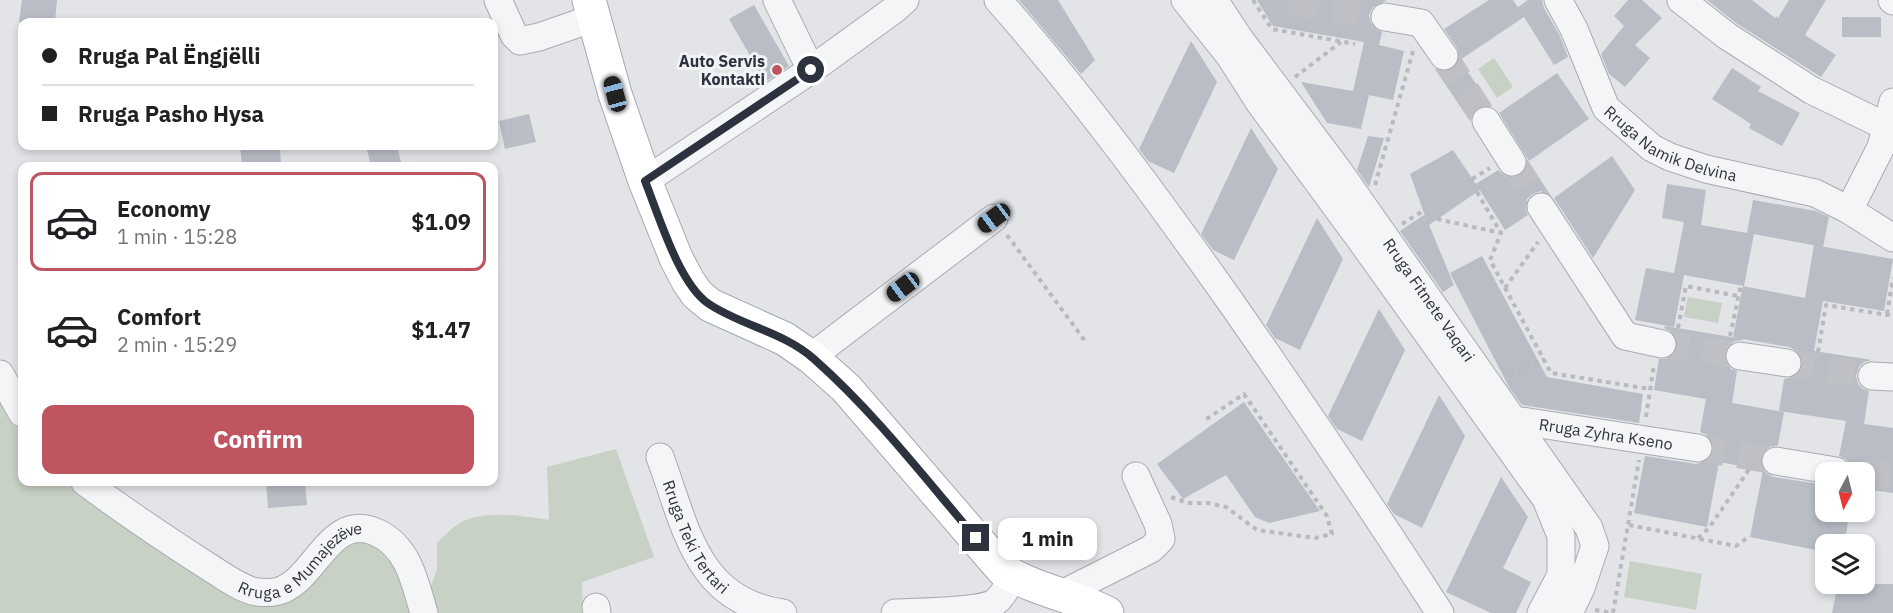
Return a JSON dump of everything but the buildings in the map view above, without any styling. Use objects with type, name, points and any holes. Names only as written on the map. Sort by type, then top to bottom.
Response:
[{"type":"main road","points":[[592,9],[615,94],[645,181],[676,258],[697,294],[710,304],[785,339],[811,357],[846,388],[1003,570],[1107,613]]},
{"type":"street","points":[[498,0],[513,35],[520,41],[540,37],[592,9]]},
{"type":"street","points":[[777,0],[811,70]]},
{"type":"street","points":[[645,181],[811,70],[905,0]]},
{"type":"street","points":[[998,0],[1060,74],[1162,204],[1286,381],[1440,613]]},
{"type":"street","points":[[1185,0],[1229,55],[1260,102],[1546,499],[1562,536],[1561,575],[1541,613]]},
{"type":"street","name":"Rruga Fitnete Vaqari","points":[[1214,0],[1239,38],[1368,212],[1589,528],[1595,546],[1581,588],[1569,613]]},
{"type":"street","name":"Rruga Namik Delvina","points":[[1558,0],[1574,29],[1606,108],[1652,148],[1670,157],[1706,169],[1815,193],[1849,210]]},
{"type":"street","points":[[1681,0],[1727,36],[1811,90],[1890,115],[1881,147],[1849,210],[1893,238]]},
{"type":"street","points":[[1385,17],[1421,23],[1444,56]]},
{"type":"street","points":[[1486,121],[1501,165]]},
{"type":"street","points":[[1546,215],[1625,336],[1670,336]]},
{"type":"street","points":[[811,357],[994,218]]},
{"type":"street","points":[[1735,346],[1787,363]]},
{"type":"street","points":[[0,374],[18,406]]},
{"type":"street","name":"Rruga Zyhra Kseno","points":[[1514,420],[1698,448]]},
{"type":"street","name":"Rruga Teki Tertari","points":[[660,457],[693,546],[706,571],[723,589],[747,604],[783,613]]},
{"type":"street","points":[[1776,461],[1815,468]]},
{"type":"street","points":[[1062,594],[1151,549],[1161,539],[1158,524],[1141,485]]},
{"type":"street","name":"Rruga e Mumajezëve","points":[[91,486],[169,542],[241,586],[255,592],[284,589],[296,580],[338,536],[353,528],[370,530],[387,537],[400,550],[412,571],[424,613]]},
{"type":"street","points":[[895,613],[979,608],[994,603],[1002,595],[1013,576]]},
{"type":"path","points":[[1253,0],[1272,29],[1355,44]]},
{"type":"path","points":[[1299,74],[1342,42]]},
{"type":"path","points":[[1368,212],[1412,56]]},
{"type":"path","points":[[1472,179],[1501,165]]},
{"type":"path","points":[[1477,192],[1501,233]]},
{"type":"path","points":[[1402,224],[1423,211]]},
{"type":"path","points":[[1505,288],[1546,215]]},
{"type":"path","points":[[994,218],[1085,341]]},
{"type":"path","points":[[1437,219],[1501,233]]},
{"type":"path","points":[[1501,233],[1490,261],[1551,373],[1650,389]]},
{"type":"path","points":[[1887,315],[1893,278]]},
{"type":"path","points":[[1735,346],[1738,296],[1741,285]]},
{"type":"path","points":[[1670,336],[1686,286],[1738,296]]},
{"type":"path","points":[[1818,352],[1826,305],[1887,315],[1893,313]]},
{"type":"path","points":[[1505,379],[1544,359]]},
{"type":"path","points":[[1649,395],[1652,377]]},
{"type":"path","points":[[1141,485],[1162,483],[1171,497],[1188,503],[1208,503],[1226,507],[1257,530],[1315,538],[1332,534],[1327,516],[1244,394],[1205,420]]},
{"type":"path","points":[[1613,613],[1643,440]]},
{"type":"path","points":[[1698,538],[1709,528],[1750,468]]},
{"type":"path","points":[[1629,525],[1736,546],[1747,538]]},
{"type":"shaded area","points":[[1494,58],[1513,87],[1497,98],[1478,69]]},
{"type":"shaded area","points":[[1688,297],[1722,303],[1718,323],[1684,317]]},
{"type":"shaded area","points":[[0,374],[18,406],[18,486],[91,486],[255,592],[370,529],[428,594],[437,570],[437,543],[454,527],[475,517],[487,515],[513,515],[549,520],[547,467],[616,449],[654,557],[582,582],[583,613],[0,613]]},
{"type":"shaded area","points":[[1630,561],[1702,574],[1696,610],[1624,597]]},
{"type":"tunnel","points":[[1293,0],[1385,17]]},
{"type":"tunnel","points":[[1444,56],[1486,121]]},
{"type":"tunnel","points":[[1512,162],[1541,207]]},
{"type":"tunnel","points":[[1662,344],[1740,356]]},
{"type":"tunnel","points":[[1787,363],[1872,376]]},
{"type":"tunnel","points":[[1698,448],[1776,461]]},
{"type":"tunnel","points":[[1875,475],[1893,476]]},
{"type":"place","name":"Auto Servis Kontakti","points":[[777,70]]},
{"type":"route","points":[[811,70],[645,181],[676,258],[697,294],[727,314],[785,339],[811,357],[846,388],[976,538]]}]
